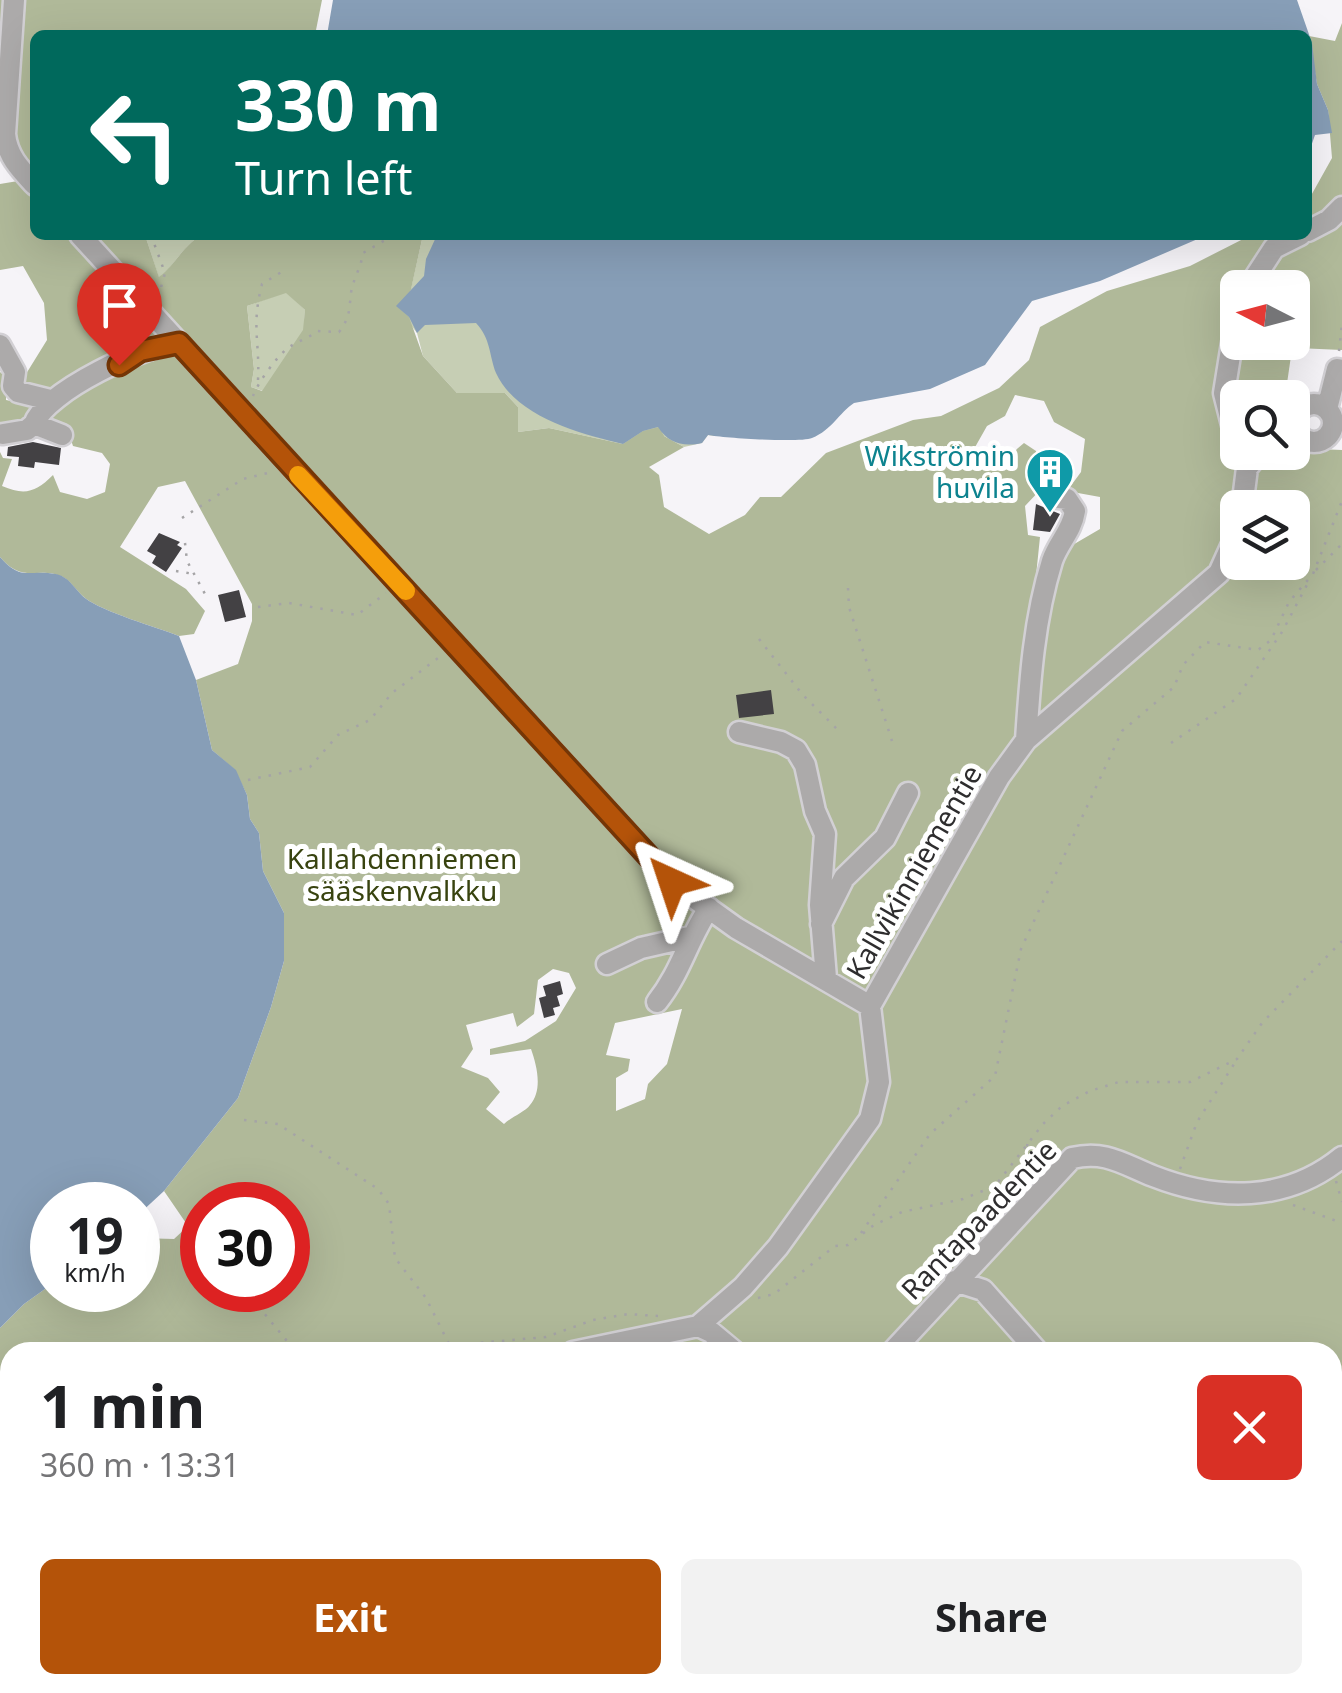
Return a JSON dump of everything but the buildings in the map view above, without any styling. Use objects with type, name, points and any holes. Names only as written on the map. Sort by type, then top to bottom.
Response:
[{"type":"street","points":[[14,0],[6,148],[30,179]]},
{"type":"street","points":[[1312,229],[1336,214]]},
{"type":"street","points":[[85,240],[672,882],[736,928],[870,1006]]},
{"type":"street","points":[[1260,270],[1274,248],[1290,240]]},
{"type":"street","points":[[3,434],[27,430],[50,400],[140,351],[179,343]]},
{"type":"street","points":[[0,346],[15,372],[13,386],[18,392],[50,400]]},
{"type":"street","points":[[1310,440],[1320,440],[1330,432],[1337,369],[1342,370]]},
{"type":"street","points":[[34,424],[62,436]]},
{"type":"street","points":[[1052,497],[1067,500],[1093,528]]},
{"type":"street","points":[[1026,740],[1034,650],[1045,588],[1053,555],[1073,524],[1074,511]]},
{"type":"street","name":"Kallvikinniementie","points":[[621,1342],[698,1326],[743,1287],[778,1247],[870,1119],[879,1082],[870,1006],[962,842],[1026,740],[1220,573]]},
{"type":"street","points":[[739,732],[781,742],[796,750],[805,765],[815,811],[825,834],[821,924],[826,978]]},
{"type":"street","points":[[821,924],[844,878],[885,838],[908,793]]},
{"type":"street","points":[[658,1002],[677,977],[689,937],[708,908]]},
{"type":"street","points":[[607,964],[641,948],[689,937]]},
{"type":"street","name":"Rantapaadentie","points":[[901,1342],[1067,1163],[1090,1154],[1114,1157],[1174,1184],[1255,1196],[1291,1188],[1342,1157]]},
{"type":"street","points":[[955,1280],[970,1282],[982,1290],[1029,1342]]},
{"type":"street","points":[[698,1326],[724,1342]]},
{"type":"path","points":[[153,240],[165,273],[154,316]]},
{"type":"path","points":[[258,381],[289,347],[302,343],[317,330],[339,332],[351,316],[351,289],[361,272],[363,253],[385,240]]},
{"type":"path","points":[[247,417],[258,381],[256,306],[262,284],[283,271]]},
{"type":"path","points":[[1340,342],[1342,323]]},
{"type":"path","points":[[182,518],[244,479],[293,469]]},
{"type":"path","points":[[1171,744],[1236,699],[1282,632],[1313,574],[1342,501]]},
{"type":"path","points":[[184,543],[205,594]]},
{"type":"path","points":[[857,1238],[930,1134],[995,1076],[1021,949],[1122,732],[1174,686],[1183,665],[1206,642],[1258,650],[1271,640],[1288,602],[1342,544]]},
{"type":"path","points":[[176,571],[195,574]]},
{"type":"path","points":[[258,607],[289,603],[356,615],[398,582]]},
{"type":"path","points":[[848,588],[849,607],[892,741]]},
{"type":"path","points":[[759,638],[802,694],[838,730]]},
{"type":"path","points":[[248,780],[310,767],[338,735],[370,720],[392,693],[423,667],[442,654],[460,650]]},
{"type":"path","points":[[1174,1184],[1198,1122],[1262,1023],[1342,941]]},
{"type":"path","points":[[995,1186],[1062,1106],[1090,1091],[1120,1082],[1190,1082],[1237,1060]]},
{"type":"path","points":[[244,1120],[278,1124],[378,1188],[389,1204],[395,1258],[426,1298],[448,1342]]},
{"type":"path","points":[[1026,1145],[1067,1163]]},
{"type":"path","points":[[757,1298],[774,1294],[835,1246],[848,1245],[902,1212],[963,1199],[1067,1163]]},
{"type":"path","points":[[995,1186],[1010,1197],[1029,1202]]},
{"type":"path","points":[[1270,1193],[1342,1223]]},
{"type":"path","points":[[263,1312],[288,1342]]},
{"type":"path","points":[[512,1342],[546,1337],[593,1320],[628,1314],[666,1317]]},
{"type":"green space","name":"Kallahdenniemen sääskenvalkku","points":[[0,0],[322,0],[316,30],[30,30],[30,240],[147,240],[159,277],[195,240],[422,240],[410,294],[397,306],[409,317],[423,356],[457,393],[505,393],[518,407],[518,432],[549,428],[623,444],[643,431],[659,427],[664,436],[684,447],[649,467],[659,475],[664,507],[709,534],[745,515],[760,497],[781,497],[826,453],[913,420],[941,416],[999,388],[1029,360],[1040,327],[1107,291],[1190,266],[1241,240],[1312,240],[1312,194],[1332,158],[1328,110],[1317,84],[1312,37],[1335,41],[1342,23],[1342,350],[1310,349],[1310,270],[1220,270],[1220,360],[1290,360],[1287,380],[1220,380],[1220,470],[1310,470],[1310,449],[1342,450],[1342,1342],[0,1342],[0,1328],[30,1300],[30,1312],[160,1312],[160,1239],[174,1239],[180,1233],[180,1312],[310,1312],[310,1182],[180,1182],[180,1214],[164,1191],[238,1098],[284,961],[284,913],[263,871],[259,833],[250,819],[247,795],[235,770],[212,750],[196,680],[238,664],[252,621],[252,604],[185,481],[158,487],[120,547],[186,589],[205,611],[194,634],[179,636],[117,614],[85,598],[63,577],[16,570],[0,557],[0,452],[3,458],[12,459],[2,486],[30,491],[53,475],[60,492],[87,499],[105,492],[110,464],[102,453],[73,446],[67,428],[48,423],[55,408],[0,433],[0,372],[7,378],[6,400],[21,403],[33,398],[21,382],[47,340],[44,303],[23,266],[0,270],[0,184],[18,181],[0,141]],"holes":[[[286,293],[305,310],[303,330],[262,391],[251,387],[254,369],[247,306]],[[1015,395],[1044,401],[1054,422],[1085,439],[1081,472],[1067,491],[1100,497],[1100,529],[1064,550],[1033,605],[1040,537],[1028,535],[1025,506],[1042,488],[1036,451],[1024,443],[1010,455],[977,462],[974,449],[987,426],[1005,416]],[[553,969],[569,973],[576,988],[556,1021],[525,1041],[490,1049],[490,1055],[531,1049],[537,1070],[534,1099],[528,1108],[504,1124],[486,1109],[500,1092],[488,1078],[461,1067],[473,1049],[466,1025],[513,1013],[517,1027],[534,1014],[538,980]],[[682,1009],[667,1064],[648,1084],[645,1099],[616,1111],[616,1078],[628,1071],[630,1059],[606,1055],[615,1023]]]},
{"type":"green space","points":[[147,240],[195,240],[190,244],[159,278]]},
{"type":"green space","points":[[422,240],[473,240],[718,398],[714,436],[708,435],[702,443],[684,447],[664,436],[623,444],[549,428],[518,432],[518,407],[505,393],[457,393],[423,356],[417,333],[396,306],[410,293]]},
{"type":"green space","points":[[286,292],[305,310],[304,330],[263,391],[251,387],[254,369],[247,306]]},
{"type":"water","points":[[333,0],[1297,0],[1307,30],[328,30]]},
{"type":"water","points":[[1312,43],[1317,84],[1332,133],[1315,135],[1312,144]]},
{"type":"water","points":[[435,240],[1195,240],[1100,281],[1032,301],[985,365],[930,389],[854,403],[812,438],[708,435],[702,443],[689,445],[672,441],[658,427],[623,444],[570,429],[534,412],[505,388],[476,323],[425,325],[417,333],[409,317],[396,306],[424,276]]},
{"type":"water","points":[[0,557],[20,572],[61,576],[93,603],[179,636],[196,680],[212,750],[236,770],[247,795],[250,819],[259,833],[263,871],[284,913],[284,961],[238,1098],[160,1195],[160,1182],[30,1182],[30,1300],[0,1328]]},
{"type":"slow traffic","points":[[298,475],[406,591]]},
{"type":"place","name":"Wikströmin huvila","points":[[1050,514]]},
{"type":"route","points":[[119,365],[140,351],[179,343],[672,882]]}]
